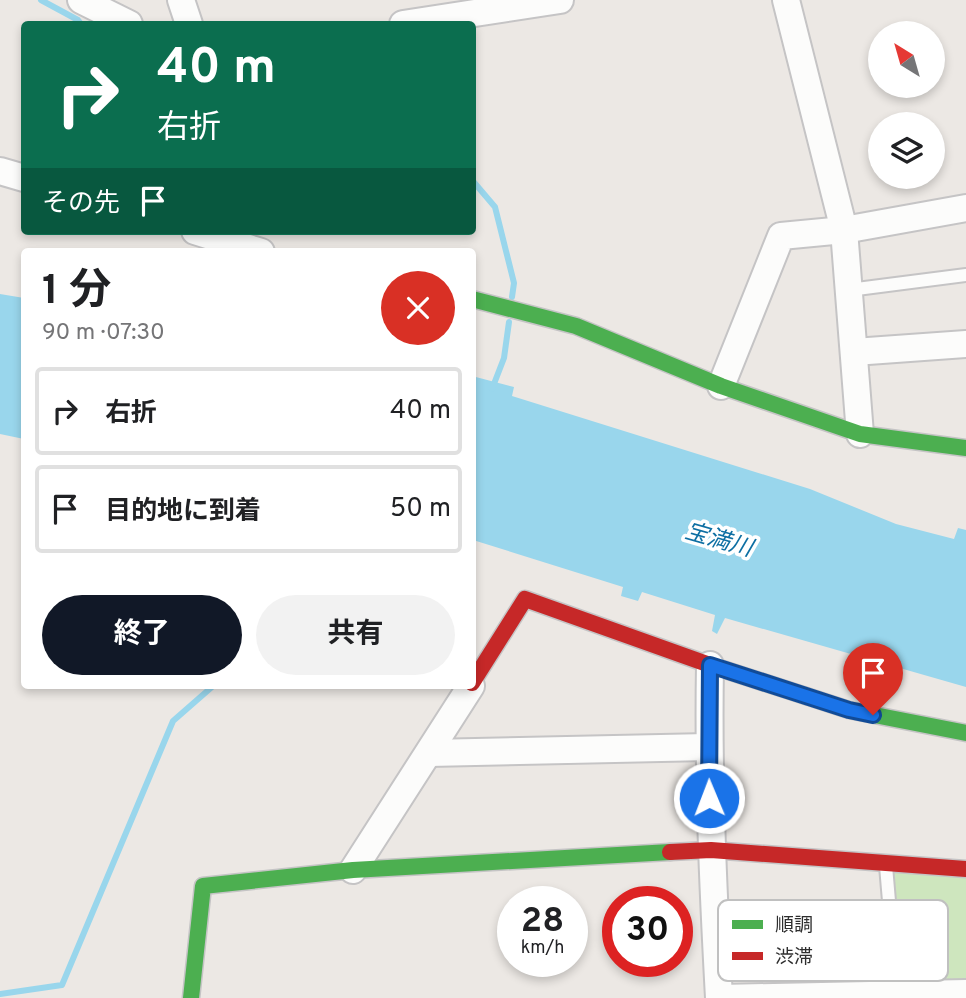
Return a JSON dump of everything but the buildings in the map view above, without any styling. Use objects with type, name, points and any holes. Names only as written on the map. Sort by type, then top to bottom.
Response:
[{"type":"street","points":[[81,0],[123,21]]},
{"type":"street","points":[[181,0],[188,21]]},
{"type":"street","points":[[423,21],[560,0]]},
{"type":"street","points":[[786,0],[844,230],[860,434]]},
{"type":"street","points":[[0,171],[21,177]]},
{"type":"street","points":[[722,386],[781,236],[844,230],[966,208]]},
{"type":"street","points":[[208,235],[248,248]]},
{"type":"street","points":[[476,300],[576,326],[722,386],[860,434],[966,448]]},
{"type":"street","points":[[854,352],[966,344]]},
{"type":"street","points":[[476,679],[525,599],[710,665],[849,710],[966,733]]},
{"type":"street","points":[[710,665],[708,747],[718,965]]},
{"type":"street","points":[[353,870],[470,689]]},
{"type":"street","points":[[429,754],[708,747]]},
{"type":"street","points":[[191,998],[203,886],[353,870],[711,850],[966,869]]},
{"type":"street","points":[[720,998],[966,993]]},
{"type":"lane","points":[[849,290],[966,275]]},
{"type":"lane","points":[[886,863],[889,900]]},
{"type":"lane","points":[[896,981],[897,995]]},
{"type":"green space","points":[[886,863],[966,869],[966,993],[897,995],[896,981],[948,981],[948,900],[889,900]]},
{"type":"water","points":[[0,294],[21,298],[21,438],[0,434]]},
{"type":"water","name":"宝満川","points":[[476,377],[514,387],[512,396],[810,489],[896,524],[954,539],[958,528],[966,530],[966,687],[725,618],[717,634],[712,631],[715,615],[642,592],[638,601],[621,596],[623,587],[476,541]]},
{"type":"waterway","points":[[41,0],[79,21]]},
{"type":"waterway","points":[[476,185],[495,207],[514,283],[512,297]]},
{"type":"waterway","points":[[492,389],[504,358],[509,322]]},
{"type":"waterway","points":[[0,994],[62,985],[173,721],[210,689]]},
{"type":"traffic: fast","points":[[476,300],[576,326],[721,386],[860,434],[966,448]]},
{"type":"traffic: fast","points":[[806,696],[849,710],[966,733]]},
{"type":"traffic: fast","points":[[191,998],[203,886],[353,870],[670,852]]},
{"type":"traffic: jam","points":[[476,677],[525,599],[806,696]]},
{"type":"traffic: jam","points":[[670,852],[711,850],[966,869]]},
{"type":"route","points":[[709,798],[710,665],[849,710],[873,715]]}]
